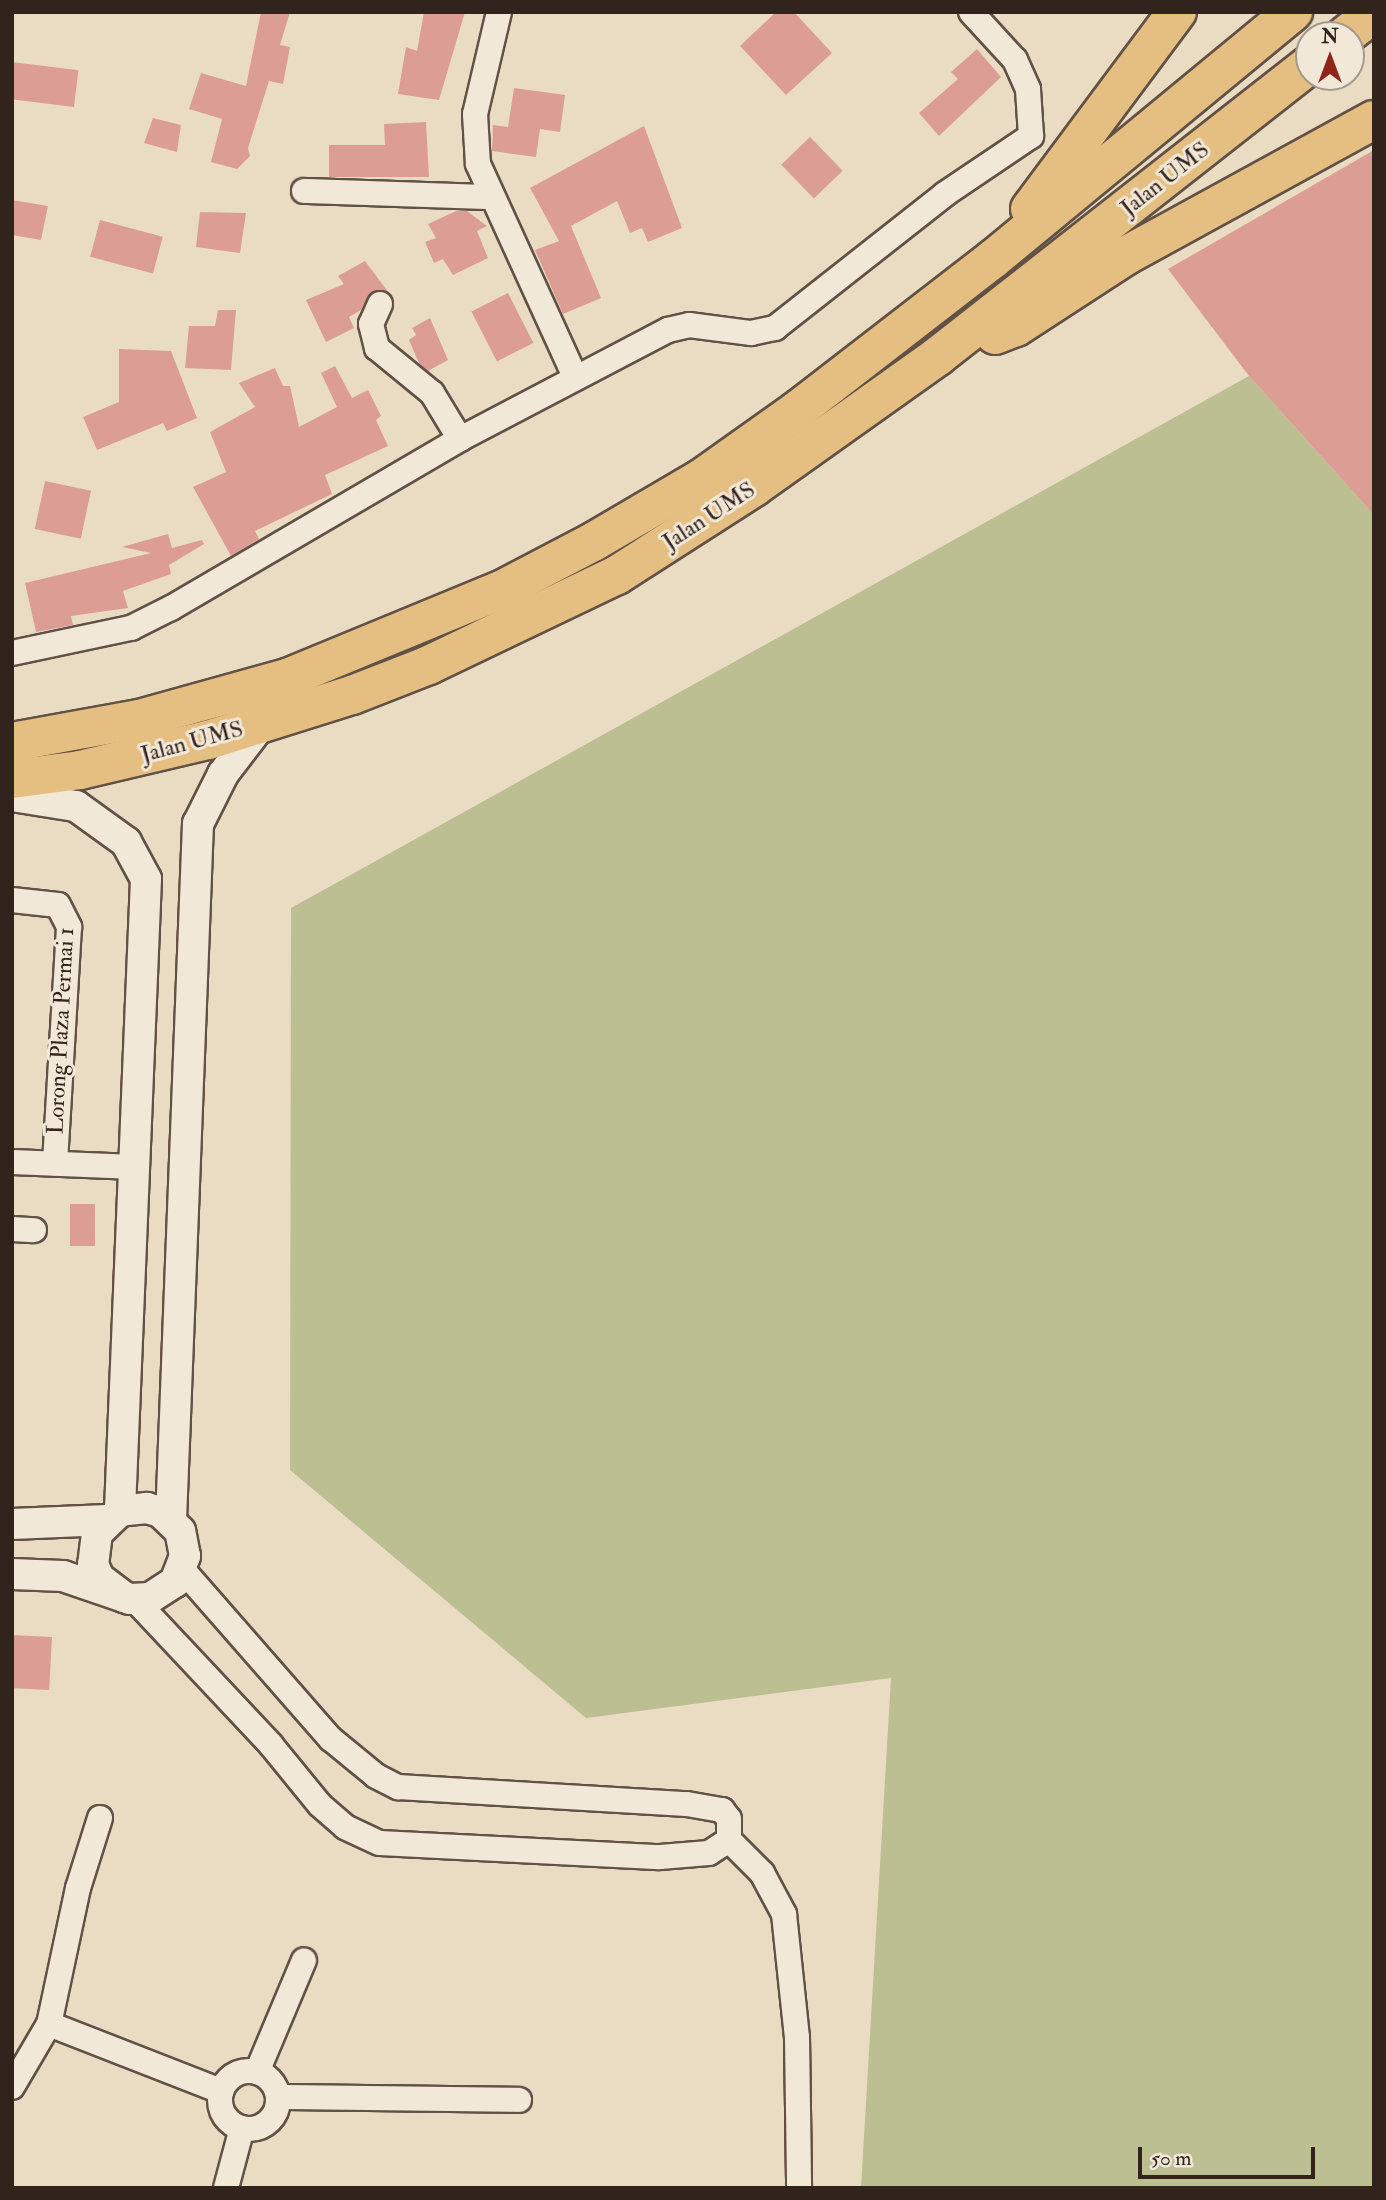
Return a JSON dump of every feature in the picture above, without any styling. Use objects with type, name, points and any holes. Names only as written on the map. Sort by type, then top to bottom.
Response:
[{"type":"highway","points":[[993,259],[1177,12]]},
{"type":"highway","name":"Jalan UMS","points":[[12,742],[139,719],[287,678],[501,590],[702,478],[799,409],[993,259],[1293,12]]},
{"type":"highway","name":"Jalan UMS","points":[[12,779],[80,770],[262,723],[429,665],[617,575],[754,487],[938,356],[1295,76]]},
{"type":"highway","points":[[938,356],[1016,327],[1127,255],[1374,120]]},
{"type":"street","points":[[499,12],[475,114],[475,145],[489,197],[575,377]]},
{"type":"street","points":[[12,653],[141,623],[218,584],[460,439],[575,377],[678,327],[725,327],[751,333],[775,328],[923,210],[1031,136],[1028,89],[1015,60],[971,12]]},
{"type":"street","points":[[304,191],[489,197]]},
{"type":"street","points":[[380,304],[370,324],[377,348],[432,394],[460,439]]},
{"type":"street","points":[[12,1574],[63,1576],[130,1598],[164,1592],[182,1569],[184,1543],[172,1520],[198,824],[223,774],[262,723]]},
{"type":"street","points":[[12,796],[76,806],[127,842],[146,879],[135,1167],[113,1515],[92,1548],[93,1564],[99,1578],[130,1598],[271,1745],[320,1805],[345,1827],[380,1843],[660,1857],[709,1853],[729,1840]]},
{"type":"street","name":"Lorong Plaza Permai 1","points":[[12,900],[58,905],[69,927],[55,1164]]},
{"type":"street","points":[[12,1162],[135,1167]]},
{"type":"street","points":[[12,1524],[113,1515],[147,1508],[172,1520]]},
{"type":"street","points":[[182,1569],[331,1739],[376,1776],[398,1787],[708,1806],[722,1810],[729,1819],[729,1840],[772,1889],[789,1937],[797,2037],[799,2188]]},
{"type":"street","points":[[12,2087],[49,2024],[78,1888],[100,1818]]},
{"type":"street","points":[[257,2072],[304,1960]]},
{"type":"street","points":[[49,2024],[222,2091]]},
{"type":"street","points":[[257,2072],[271,2081],[278,2097],[268,2122],[242,2128],[222,2110],[222,2091],[232,2077],[257,2072]]},
{"type":"street","points":[[278,2097],[519,2100]]},
{"type":"street","points":[[226,2188],[242,2128]]},
{"type":"green space","points":[[1249,376],[1374,515],[1374,2188],[861,2188],[891,1678],[586,1718],[290,1470],[291,908]]},
{"type":"building","points":[[261,12],[290,12],[280,45],[290,47],[283,84],[269,81],[248,148],[250,156],[237,169],[211,162],[222,119],[189,109],[201,73],[246,86]]},
{"type":"building","points":[[424,12],[465,12],[439,100],[398,94],[406,47],[417,51]]},
{"type":"building","points":[[776,12],[794,12],[832,53],[786,95],[740,46]]},
{"type":"building","points":[[977,49],[1001,77],[939,136],[919,113],[958,79],[951,72]]},
{"type":"building","points":[[12,62],[79,70],[74,107],[12,99]]},
{"type":"building","points":[[514,88],[565,95],[560,132],[540,129],[536,157],[492,151],[493,125],[508,127]]},
{"type":"building","points":[[153,118],[181,125],[177,152],[144,143]]},
{"type":"building","points":[[426,122],[429,177],[329,177],[329,145],[385,145],[384,124]]},
{"type":"building","points":[[644,126],[682,228],[648,242],[642,228],[630,233],[617,201],[571,226],[601,298],[563,314],[535,250],[559,241],[530,188]]},
{"type":"building","points":[[810,137],[843,171],[814,199],[781,165]]},
{"type":"building","points":[[1374,150],[1374,515],[1249,376],[1168,269]]},
{"type":"building","points":[[12,200],[48,206],[41,240],[12,235]]},
{"type":"building","points":[[456,211],[467,211],[487,226],[477,231],[488,258],[453,275],[443,259],[434,263],[425,242],[436,238],[428,224]]},
{"type":"building","points":[[200,212],[246,213],[240,253],[196,247]]},
{"type":"building","points":[[100,220],[163,237],[153,274],[90,257]]},
{"type":"building","points":[[365,261],[389,293],[371,292],[361,310],[349,317],[354,328],[326,342],[306,300],[344,284],[338,276]]},
{"type":"building","points":[[508,293],[533,343],[497,362],[471,312]]},
{"type":"building","points":[[218,310],[236,310],[231,370],[185,368],[189,326],[215,326]]},
{"type":"building","points":[[430,318],[448,360],[428,371],[419,363],[409,340],[416,335],[412,328]]},
{"type":"building","points":[[119,349],[171,351],[197,418],[167,431],[163,423],[97,450],[83,417],[119,402]]},
{"type":"building","points":[[335,366],[352,398],[368,390],[381,416],[376,420],[388,446],[325,475],[332,494],[255,531],[259,539],[231,556],[193,487],[226,472],[210,432],[255,407],[239,383],[275,368],[283,386],[290,386],[299,427],[337,407],[321,373]]},
{"type":"building","points":[[45,481],[91,491],[81,539],[35,529]]},
{"type":"building","points":[[168,534],[172,548],[202,540],[204,544],[169,565],[171,574],[123,591],[128,608],[71,616],[73,625],[36,632],[25,583],[151,553],[122,547]]},
{"type":"building","points":[[70,1204],[95,1204],[95,1246],[70,1246]]},
{"type":"building","points":[[12,1635],[52,1637],[49,1690],[12,1688]]}]
